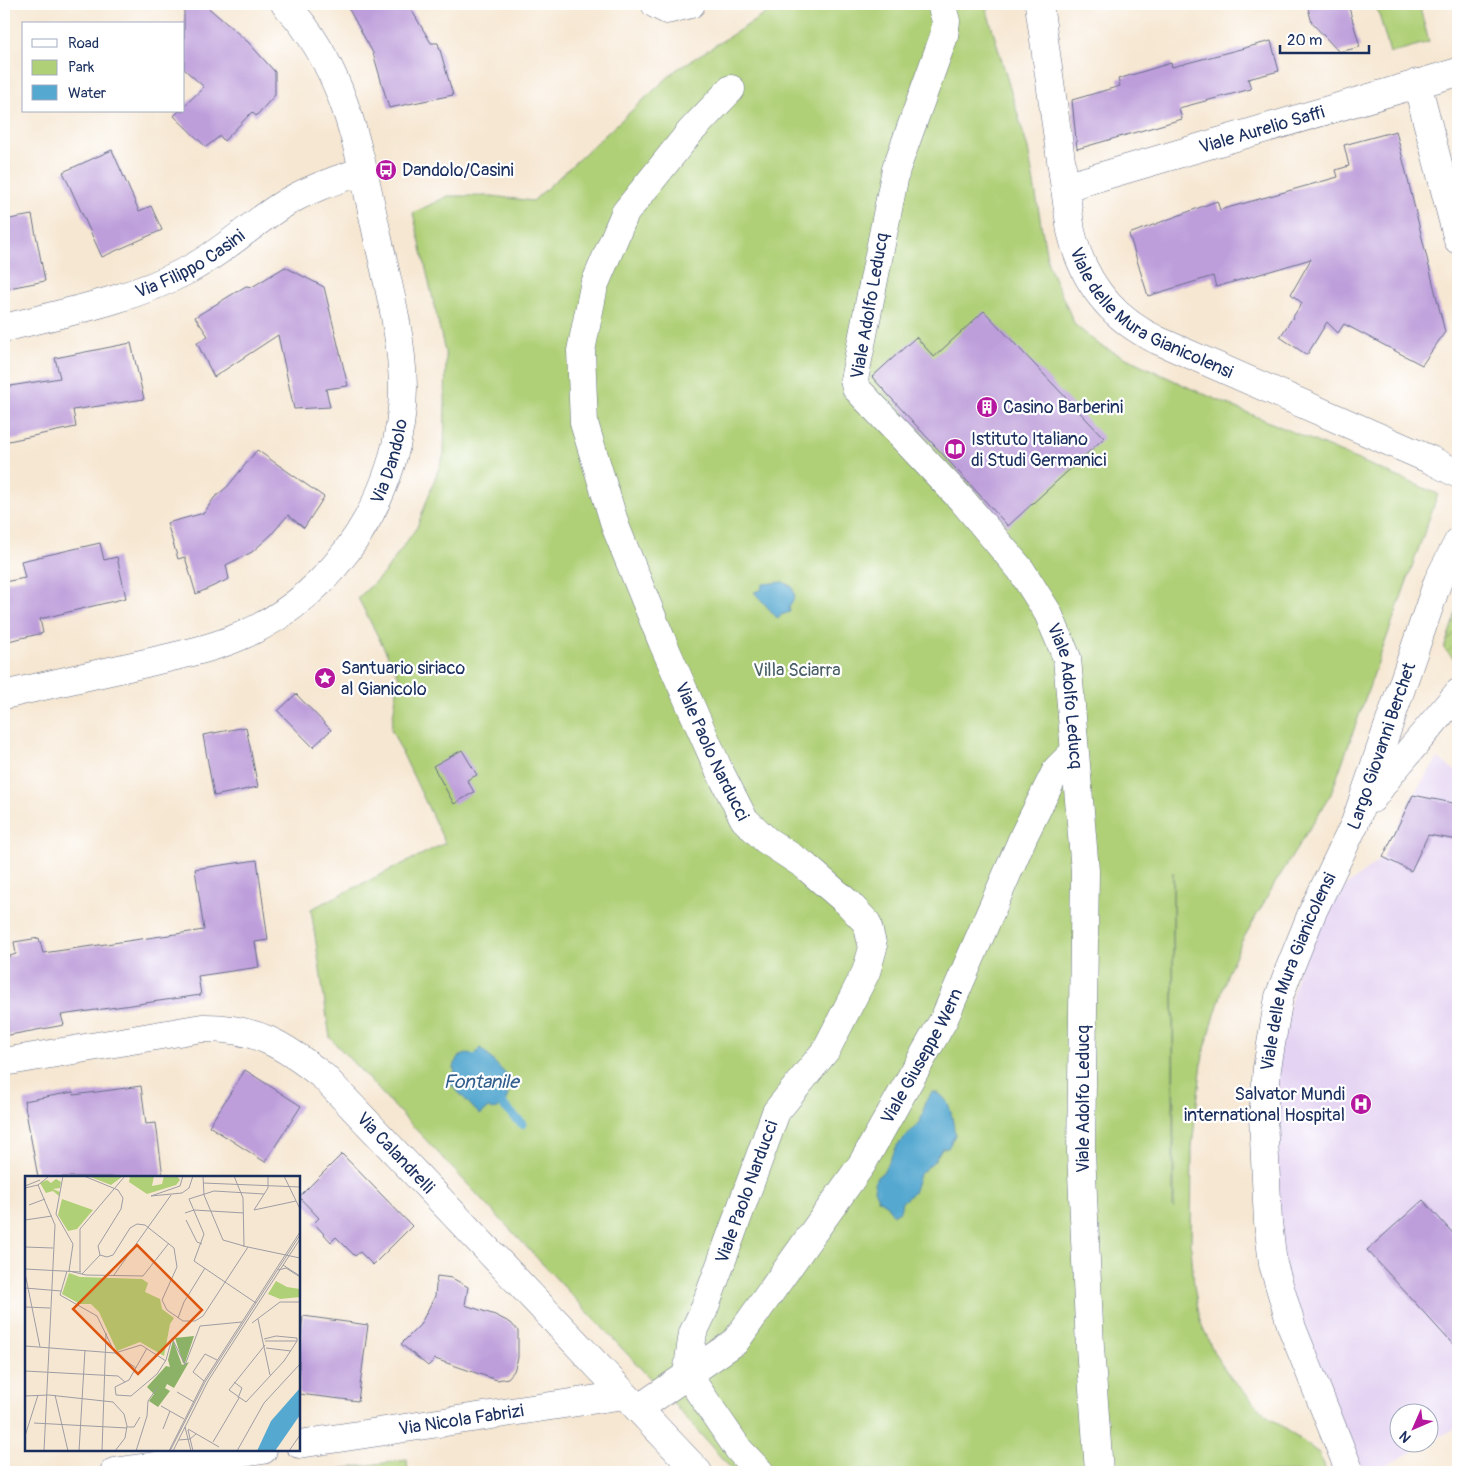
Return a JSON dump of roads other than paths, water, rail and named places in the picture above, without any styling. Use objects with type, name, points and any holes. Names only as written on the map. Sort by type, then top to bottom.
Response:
[{"type":"street","name":"Via Dandolo","points":[[4,695],[202,650],[243,635],[279,617],[308,594],[337,563],[356,536],[381,489],[393,456],[403,387],[396,321],[363,171],[347,114],[330,68],[315,40],[285,4]]},
{"type":"street","points":[[655,4],[660,9],[673,10],[691,4]]},
{"type":"street","name":"Viale Adolfo Leducq","points":[[940,4],[946,21],[944,36],[896,169],[854,380],[856,388],[962,500],[1021,570],[1048,613],[1067,658],[1085,871],[1081,1152],[1090,1347],[1099,1472]]},
{"type":"street","name":"Viale delle Mura Gianicolensi","points":[[1039,4],[1074,246],[1086,275],[1104,301],[1132,326],[1157,340],[1431,460],[1458,474]]},
{"type":"street","name":"Viale Aurelio Saffi","points":[[1065,187],[1458,72]]},
{"type":"street","points":[[1417,83],[1458,240]]},
{"type":"street","name":"Viale Paolo Narducci","points":[[687,1374],[693,1334],[703,1312],[776,1112],[826,1050],[866,972],[873,948],[867,923],[861,917],[804,865],[766,840],[744,819],[718,768],[655,624],[616,528],[584,423],[580,350],[594,286],[625,214],[690,132],[731,89]]},
{"type":"street","name":"Via Filippo Casini","points":[[4,328],[106,303],[161,284],[217,253],[291,200],[316,187],[363,171]]},
{"type":"street","name":"Largo Giovanni Berchet","points":[[1355,823],[1438,581],[1458,542]]},
{"type":"street","name":"Largo Giovanni Berchet","points":[[1355,823],[1391,773],[1458,693]]},
{"type":"street","name":"Viale Giuseppe Wern","points":[[687,1374],[735,1342],[862,1164],[944,1019],[1024,835],[1057,768],[1074,752]]},
{"type":"street","name":"Viale delle Mura Gianicolensi","points":[[1350,1472],[1292,1328],[1273,1264],[1268,1222],[1263,1117],[1268,1068],[1280,997],[1312,913],[1355,823]]},
{"type":"street","name":"Via Calandrelli","points":[[4,1062],[202,1028],[241,1031],[264,1037],[289,1049],[324,1077],[698,1472]]},
{"type":"street","points":[[631,1402],[687,1374],[739,1450],[760,1472]]},
{"type":"street","name":"Via Nicola Fabrizi","points":[[300,1444],[631,1402]]},
{"type":"street","points":[[114,1472],[256,1451]]},
{"type":"water","points":[[783,582],[792,587],[795,596],[789,607],[790,612],[781,615],[778,619],[754,592],[761,590],[763,584]]},
{"type":"water","name":"Fontanile","points":[[481,1048],[514,1083],[507,1090],[508,1095],[504,1106],[493,1110],[488,1108],[480,1115],[448,1081],[455,1073],[454,1068],[457,1058],[468,1053],[474,1055]]},
{"type":"water","points":[[932,1092],[943,1097],[947,1102],[955,1135],[948,1148],[942,1148],[934,1161],[919,1175],[913,1193],[902,1202],[900,1211],[893,1215],[887,1205],[878,1199],[874,1190],[876,1178],[883,1172],[898,1144],[916,1127],[922,1117],[925,1102]]},
{"type":"waterway","points":[[504,1106],[522,1124]]},
{"type":"place","name":"Dandolo/Casini","points":[[386,170]]},
{"type":"place","name":"Casino Barberini","points":[[987,407]]},
{"type":"place","name":"Istituto Italiano di Studi Germanici","points":[[955,449]]},
{"type":"place","name":"Santuario siriaco al Gianicolo","points":[[325,678]]},
{"type":"place","name":"Salvator Mundi international Hospital","points":[[1361,1104]]},
{"type":"park label","name":"Villa Sciarra","points":[[797,670]]}]
